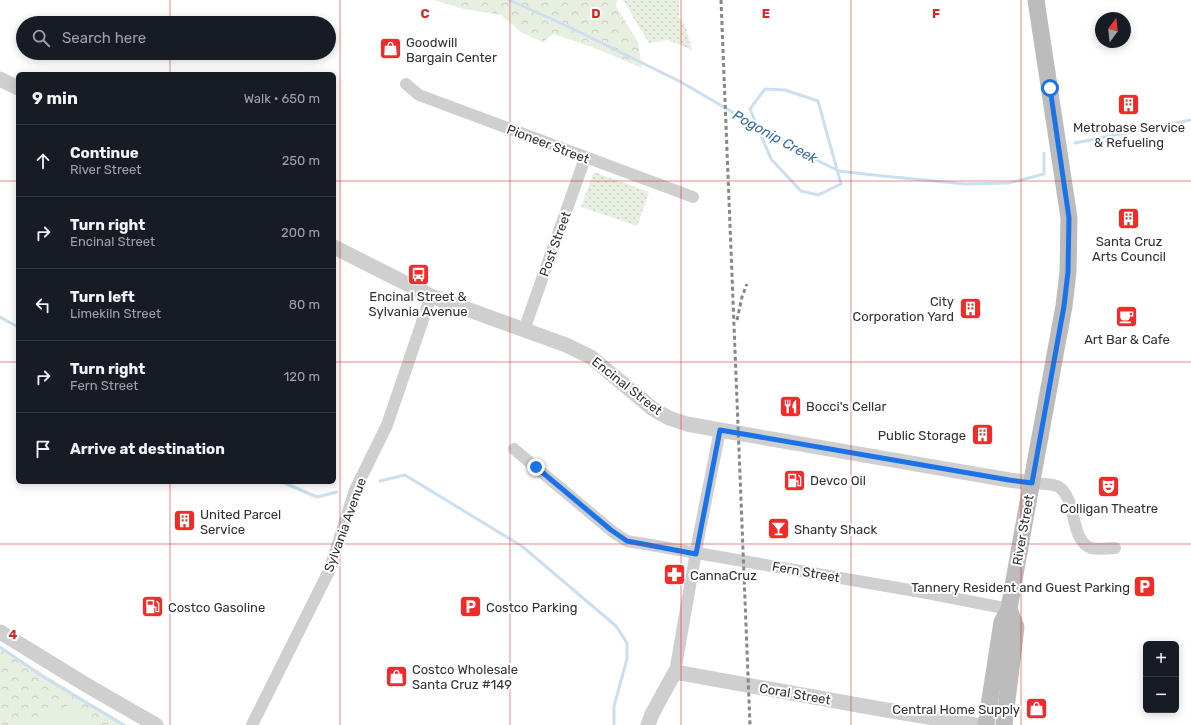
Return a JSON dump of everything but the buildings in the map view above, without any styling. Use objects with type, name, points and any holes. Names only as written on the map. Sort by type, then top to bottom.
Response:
[{"type":"main road","name":"River Street","points":[[986,725],[1002,622],[1009,609],[1064,306],[1068,272],[1069,218],[1036,0]]},
{"type":"main road","points":[[1004,725],[1016,626],[1009,609]]},
{"type":"street","points":[[0,79],[16,87]]},
{"type":"street","name":"Pioneer Street","points":[[406,84],[419,95],[692,197]]},
{"type":"street","name":"Post Street","points":[[524,330],[585,158]]},
{"type":"street","name":"Encinal Street","points":[[336,248],[431,296],[566,345],[591,357],[652,409],[669,418],[687,424],[720,430],[1032,483]]},
{"type":"street","name":"Sylvania Avenue","points":[[252,725],[329,571],[355,490],[387,426],[431,296]]},
{"type":"street","points":[[648,725],[652,714],[675,672],[720,430]]},
{"type":"street","name":"Fern Street","points":[[514,449],[611,530],[627,541],[926,593],[1009,609]]},
{"type":"street","points":[[1032,483],[1056,486],[1064,491],[1084,544],[1092,548],[1116,548]]},
{"type":"street","points":[[0,632],[88,686],[156,725]]},
{"type":"street","name":"Coral Street","points":[[675,672],[847,704],[974,725]]},
{"type":"green space","points":[[434,0],[617,0],[616,6],[638,42],[642,68],[595,48],[553,34],[543,42],[522,33],[501,15],[464,9]]},
{"type":"green space","points":[[623,0],[679,0],[679,17],[685,25],[692,50],[668,40],[649,43]]},
{"type":"green space","points":[[594,172],[649,192],[637,226],[581,207]]},
{"type":"green space","points":[[0,647],[126,725],[0,725]]},
{"type":"green space","points":[[73,704],[85,710],[92,725],[14,725]]},
{"type":"waterway","name":"Pogonip Creek","points":[[509,0],[567,26],[681,82],[806,155],[839,171],[965,184],[1009,183],[1044,174],[1044,153]]},
{"type":"waterway","points":[[765,89],[785,90],[818,101],[841,184],[818,195],[801,191],[771,159],[750,109],[765,89]]},
{"type":"waterway","name":"Pogonip Creek","points":[[1075,143],[1191,120]]},
{"type":"waterway","points":[[0,317],[16,326]]},
{"type":"waterway","points":[[380,481],[405,475],[523,547],[616,626],[627,643],[627,659],[614,706],[614,725]]},
{"type":"waterway","points":[[287,484],[317,497],[337,492]]},
{"type":"waterway","points":[[0,647],[45,678],[124,725]]},
{"type":"railway","points":[[721,0],[750,725]]},
{"type":"railway","points":[[737,320],[742,297],[747,284]]},
{"type":"place","name":"Goodwill Bargain Center","points":[[391,49]]},
{"type":"place","name":"Metrobase Service & Refueling","points":[[1129,105]]},
{"type":"place","name":"Santa Cruz Arts Council","points":[[1129,219]]},
{"type":"place","name":"Encinal Street & Sylvania Avenue","points":[[418,274]]},
{"type":"place","name":"City Corporation Yard","points":[[970,308]]},
{"type":"place","name":"Art Bar & Cafe","points":[[1127,317]]},
{"type":"place","name":"Bocci's Cellar","points":[[790,406]]},
{"type":"place","name":"Public Storage","points":[[982,435]]},
{"type":"place","name":"Devco Oil","points":[[795,480]]},
{"type":"place","name":"Colligan Theatre","points":[[1109,486]]},
{"type":"place","name":"United Parcel Service","points":[[185,521]]},
{"type":"place","name":"Shanty Shack","points":[[778,529]]},
{"type":"place","name":"CannaCruz","points":[[675,575]]},
{"type":"place","name":"Tannery Resident and Guest Parking","points":[[1145,587]]},
{"type":"place","name":"Costco Gasoline","points":[[152,607]]},
{"type":"place","name":"Costco Parking","points":[[470,607]]},
{"type":"place","name":"Costco Wholesale Santa Cruz #149","points":[[397,676]]},
{"type":"place","name":"Central Home Supply","points":[[1036,709]]},
{"type":"route","points":[[536,467],[611,530],[627,541],[696,554],[720,430],[828,448],[860,455],[1032,483],[1064,306],[1068,272],[1069,218],[1067,197],[1050,88]]}]
